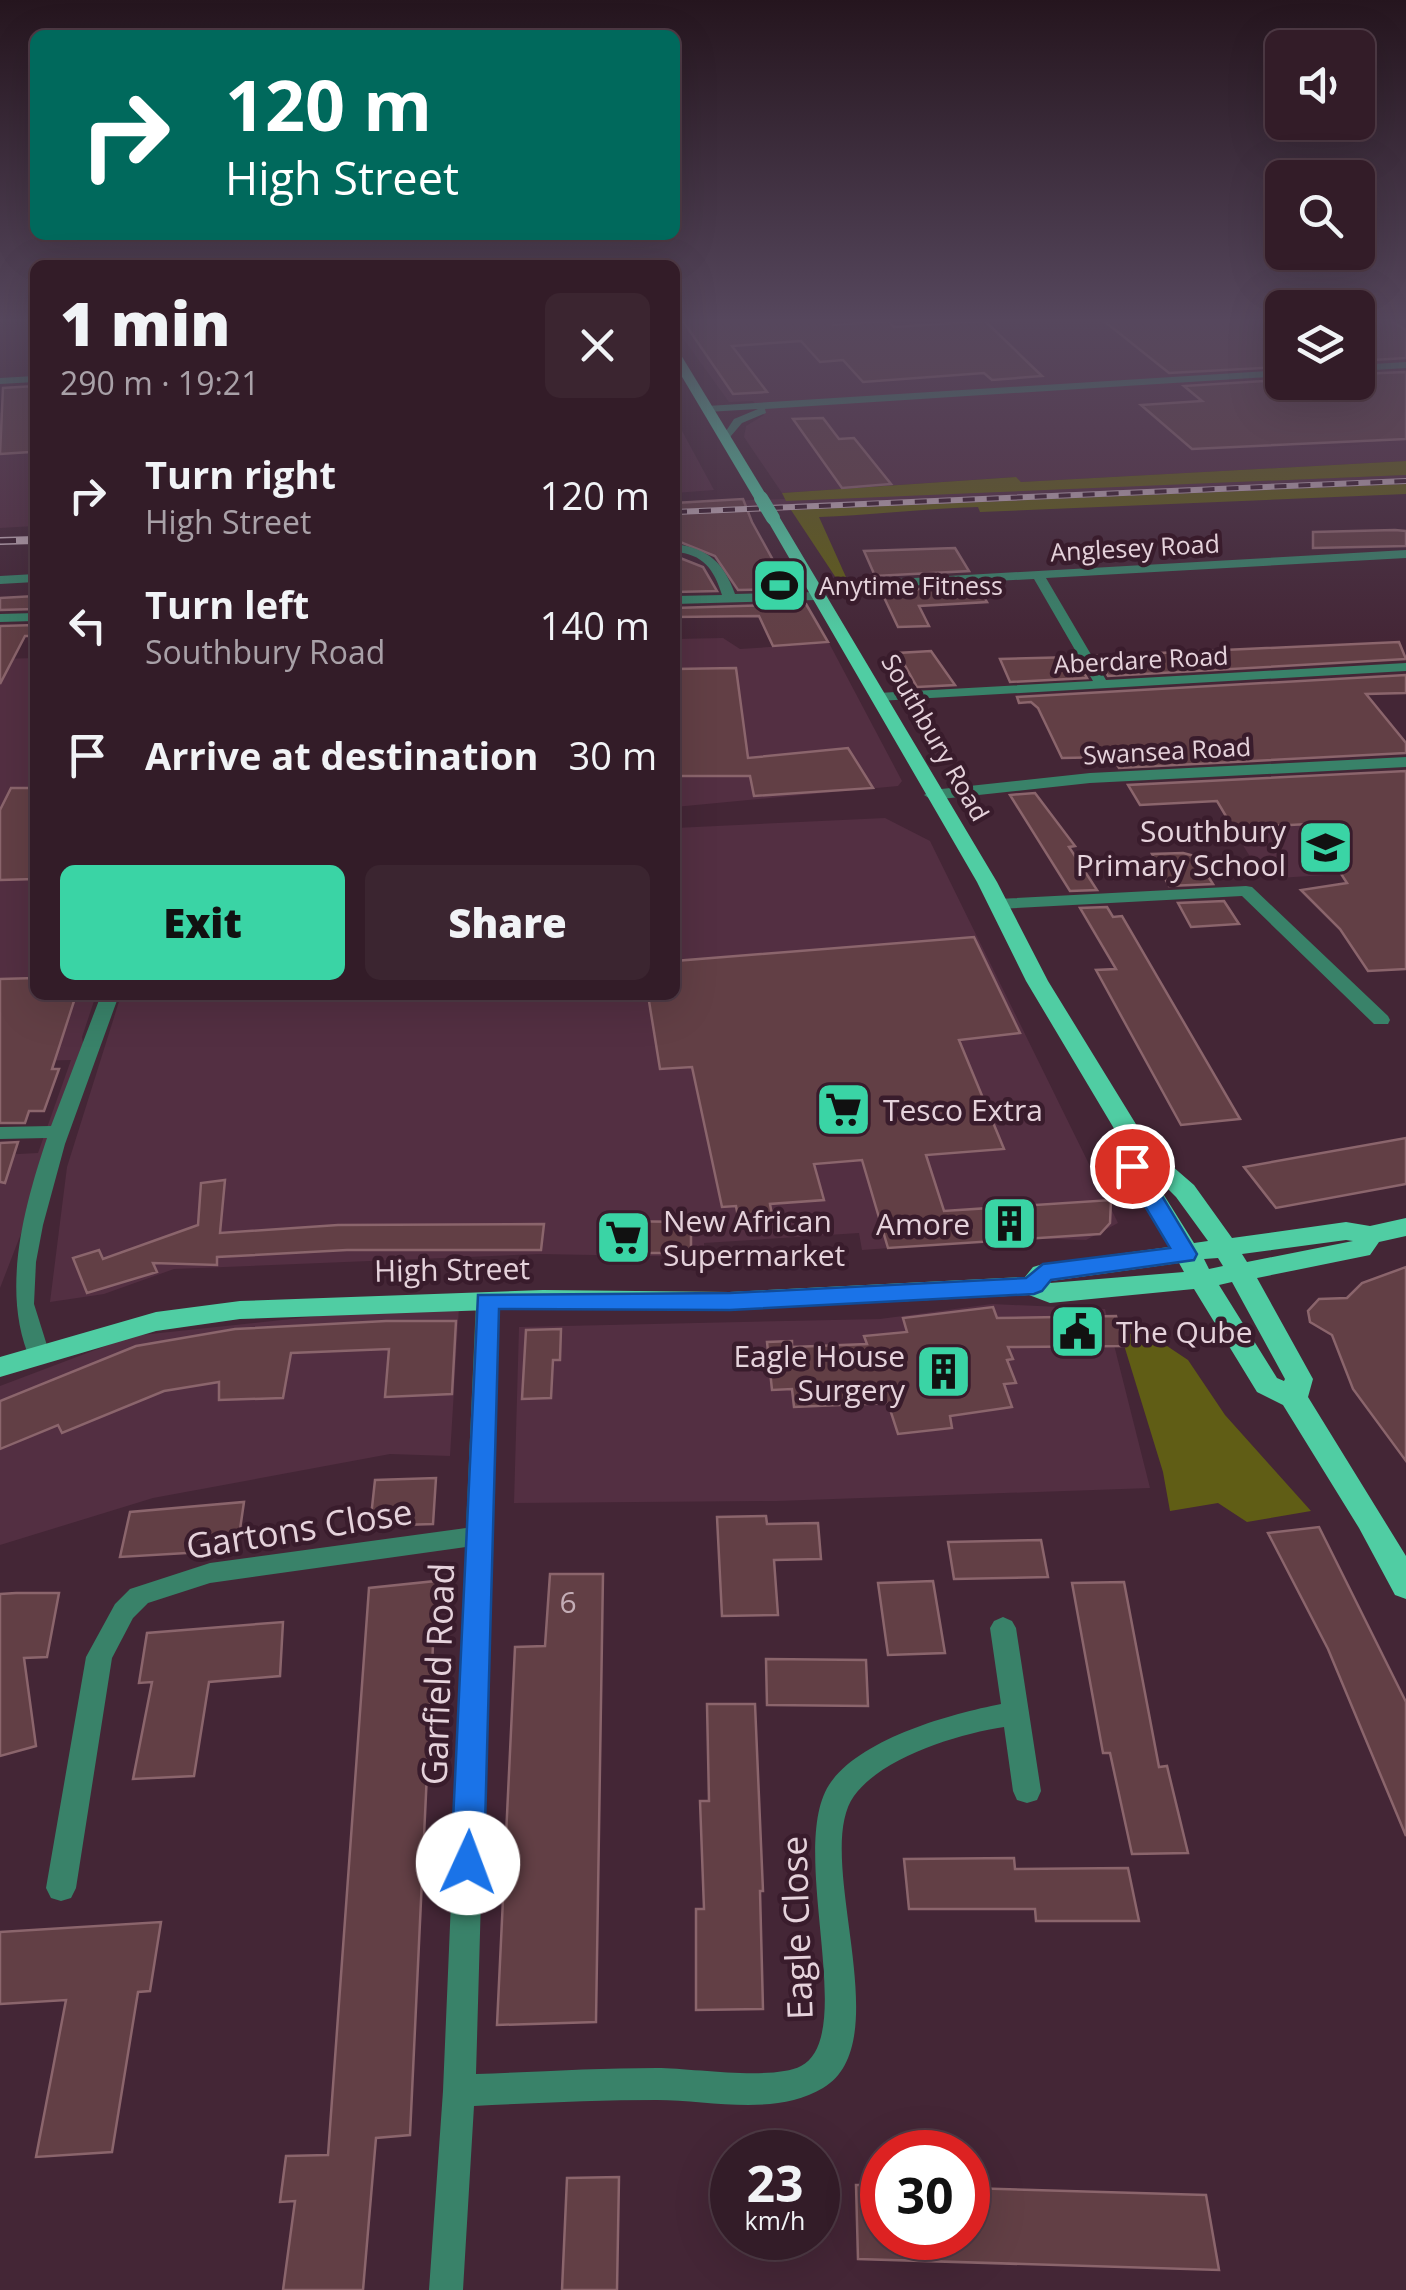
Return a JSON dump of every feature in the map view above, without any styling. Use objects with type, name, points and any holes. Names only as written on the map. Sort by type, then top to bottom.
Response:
[{"type":"main road","name":"Southbury Road","points":[[718,428],[878,696],[998,904],[1038,982],[1141,1152],[1162,1162],[1240,1274],[1299,1379],[1293,1398]]},
{"type":"main road","name":"Southbury Road","points":[[1141,1152],[1132,1166],[1185,1254]]},
{"type":"main road","name":"High Street","points":[[1034,1286],[1043,1272],[1346,1230],[1370,1235],[1406,1227]]},
{"type":"main road","name":"High Street","points":[[0,1367],[114,1332],[205,1313],[487,1301],[730,1302],[1034,1286],[1050,1294],[1240,1274],[1362,1248],[1370,1235]]},
{"type":"main road","points":[[1185,1254],[1267,1385],[1293,1398],[1371,1521],[1406,1586]]},
{"type":"street","points":[[725,440],[733,428]]},
{"type":"street","points":[[680,549],[703,552],[714,561],[730,599]]},
{"type":"street","name":"Anglesey Road","points":[[867,584],[1406,554]]},
{"type":"street","points":[[1038,575],[1101,683]]},
{"type":"street","points":[[0,580],[30,578]]},
{"type":"street","points":[[680,600],[816,596]]},
{"type":"street","points":[[0,618],[30,616]]},
{"type":"street","name":"Aberdare Road","points":[[878,696],[1406,667]]},
{"type":"street","name":"Swansea Road","points":[[932,795],[993,787],[1406,762]]},
{"type":"street","points":[[998,904],[1246,891],[1381,1020]]},
{"type":"street","points":[[38,1355],[25,1316],[25,1275],[32,1227],[108,1000]]},
{"type":"street","points":[[0,1133],[62,1132]]},
{"type":"street","name":"Garfield Road","points":[[446,2290],[459,2090],[487,1301]]},
{"type":"street","name":"Gartons Close","points":[[61,1888],[99,1657],[124,1610],[138,1596],[210,1573],[479,1536]]},
{"type":"street","points":[[1003,1628],[1027,1791]]},
{"type":"street","name":"Eagle Close","points":[[459,2090],[660,2084],[775,2086],[814,2076],[836,2050],[840,1992],[829,1819],[840,1790],[883,1758],[938,1732],[978,1718],[1016,1713]]},
{"type":"shaded area","points":[[0,428],[30,428],[30,526],[0,528]]},
{"type":"shaded area","points":[[680,428],[680,428],[714,490],[680,493]]},
{"type":"shaded area","points":[[746,428],[1406,428],[1406,461],[1021,482],[1015,477],[782,493],[744,437]]},
{"type":"shaded area","points":[[1406,461],[1406,475],[786,501],[782,493],[1016,477],[1021,482]]},
{"type":"shaded area","points":[[1406,475],[1406,484],[749,512],[680,519],[680,503]]},
{"type":"shaded area","points":[[1406,484],[1406,494],[980,512],[978,507],[819,517],[850,586],[842,587],[791,510]]},
{"type":"shaded area","points":[[723,638],[740,649],[829,643],[902,781],[898,786],[680,807],[680,639]]},
{"type":"shaded area","points":[[30,658],[30,1000],[94,1000],[82,1037],[86,1059],[73,1099],[0,1288],[0,1155],[38,1153],[71,1060],[0,1062],[0,659]]},
{"type":"shaded area","points":[[1227,779],[1258,779],[1406,870],[1264,879],[1229,823],[1253,821]]},
{"type":"shaded area","points":[[885,818],[930,841],[1118,1223],[1086,1240],[1029,1238],[862,1250],[859,1233],[704,1243],[704,1257],[539,1254],[174,1269],[104,1294],[50,1302],[67,1167],[119,1000],[680,1000],[680,828]]},
{"type":"shaded area","points":[[992,1304],[1105,1309],[1150,1488],[777,1501],[514,1503],[519,1327],[880,1319]]},
{"type":"shaded area","points":[[459,1307],[450,1456],[390,1454],[153,1498],[0,1545],[0,1386],[132,1336],[356,1312]]},
{"type":"shaded area","points":[[1120,1332],[1155,1338],[1188,1360],[1225,1415],[1311,1511],[1247,1522],[1218,1503],[1170,1511],[1163,1472]]},
{"type":"building","points":[[1,428],[30,428],[30,452],[0,454]]},
{"type":"building","points":[[799,428],[831,428],[839,439],[854,438],[891,484],[842,488]]},
{"type":"building","points":[[1168,428],[1406,428],[1406,439],[1192,449]]},
{"type":"building","points":[[743,499],[789,589],[738,590],[715,556],[680,542],[680,503]]},
{"type":"building","points":[[1406,531],[1406,546],[1313,548],[1313,532]]},
{"type":"building","points":[[955,548],[969,571],[875,576],[864,551]]},
{"type":"building","points":[[680,558],[703,567],[717,591],[680,592]]},
{"type":"building","points":[[978,586],[987,602],[919,606],[929,626],[898,627],[881,591]]},
{"type":"building","points":[[30,596],[30,609],[0,610],[0,598]]},
{"type":"building","points":[[806,604],[828,642],[773,646],[759,616],[680,617],[680,608]]},
{"type":"building","points":[[30,625],[30,636],[25,636],[0,684],[0,626]]},
{"type":"building","points":[[1399,642],[1406,659],[1108,676],[1096,656]]},
{"type":"building","points":[[931,651],[955,685],[917,687],[898,653]]},
{"type":"building","points":[[1075,657],[1087,678],[1010,682],[1000,659]]},
{"type":"building","points":[[736,668],[748,758],[848,748],[873,788],[754,796],[750,776],[680,776],[680,669]]},
{"type":"building","points":[[1406,675],[1406,693],[1366,694],[1406,743],[1406,753],[1119,768],[1112,757],[1062,758],[1038,708],[1031,702],[1019,703],[1017,697]]},
{"type":"building","points":[[1406,771],[1406,969],[1368,971],[1340,929],[1301,890],[1347,883],[1309,824],[1233,828],[1217,801],[1140,805],[1128,785]]},
{"type":"building","points":[[11,788],[30,788],[30,879],[0,880],[0,810]]},
{"type":"building","points":[[1035,793],[1075,846],[1069,847],[1097,890],[1070,891],[1010,795]]},
{"type":"building","points":[[1152,854],[1195,856],[1213,884],[1169,886]]},
{"type":"building","points":[[1224,901],[1239,924],[1191,927],[1178,903]]},
{"type":"building","points":[[1107,907],[1113,917],[1122,916],[1240,1119],[1181,1125],[1096,970],[1116,969],[1080,908]]},
{"type":"building","name":"Tesco Extra","points":[[974,937],[1020,1033],[959,1040],[1004,1149],[926,1155],[944,1211],[1111,1200],[1110,1223],[1100,1234],[888,1248],[862,1160],[814,1164],[824,1200],[770,1204],[772,1215],[738,1217],[736,1206],[722,1207],[692,1067],[660,1069],[649,1000],[680,1000],[680,961]]},
{"type":"building","points":[[30,978],[30,1000],[74,1000],[52,1069],[59,1069],[44,1111],[29,1111],[25,1123],[0,1123],[0,979]]},
{"type":"building","points":[[1406,1138],[1406,1184],[1276,1208],[1244,1167]]},
{"type":"building","points":[[18,1142],[5,1183],[0,1182],[0,1143]]},
{"type":"building","points":[[225,1180],[220,1233],[338,1225],[544,1224],[541,1250],[347,1250],[217,1257],[217,1265],[153,1263],[157,1272],[87,1293],[73,1258],[99,1250],[103,1259],[198,1225],[201,1183]]},
{"type":"building","points":[[611,1221],[691,1222],[691,1253],[609,1253]]},
{"type":"building","points":[[1406,1267],[1406,1461],[1353,1389],[1332,1335],[1310,1322],[1308,1311],[1319,1299],[1347,1298],[1362,1283]]},
{"type":"building","points":[[993,1307],[997,1318],[1116,1316],[1124,1346],[1008,1347],[1013,1359],[1007,1360],[1016,1383],[1004,1384],[1012,1407],[950,1416],[952,1428],[898,1434],[888,1403],[794,1407],[792,1389],[772,1390],[767,1342],[792,1341],[792,1347],[867,1344],[864,1336],[907,1332],[903,1318]]},
{"type":"building","points":[[456,1321],[452,1394],[385,1397],[389,1349],[291,1353],[283,1398],[219,1400],[219,1382],[164,1391],[62,1433],[58,1425],[0,1449],[0,1401],[136,1346],[235,1329]]},
{"type":"building","points":[[561,1329],[560,1360],[553,1360],[551,1398],[522,1399],[526,1330]]},
{"type":"building","points":[[436,1478],[433,1524],[370,1526],[375,1480]]},
{"type":"building","points":[[244,1502],[237,1550],[120,1557],[130,1512]]},
{"type":"building","points":[[766,1516],[767,1524],[818,1523],[821,1559],[774,1560],[778,1615],[722,1616],[717,1517]]},
{"type":"building","points":[[1319,1527],[1406,1702],[1406,1836],[1328,1649],[1268,1533]]},
{"type":"building","points":[[1041,1540],[1048,1577],[954,1579],[948,1542]]},
{"type":"building","points":[[550,1574],[603,1574],[596,2022],[497,2025],[515,1647],[545,1646]]},
{"type":"building","points":[[436,1581],[410,2135],[376,2138],[363,2290],[283,2290],[295,2201],[280,2202],[286,2156],[328,2155],[369,1588]]},
{"type":"building","points":[[933,1581],[945,1653],[888,1655],[878,1583]]},
{"type":"building","points":[[1124,1582],[1159,1767],[1167,1766],[1188,1853],[1132,1854],[1110,1753],[1103,1753],[1072,1583]]},
{"type":"building","points":[[59,1593],[47,1657],[24,1658],[36,1746],[0,1756],[0,1594]]},
{"type":"building","points":[[283,1622],[280,1676],[209,1682],[194,1776],[133,1779],[152,1682],[139,1683],[147,1633]]},
{"type":"building","points":[[766,1659],[866,1660],[868,1706],[767,1705]]},
{"type":"building","points":[[707,1704],[755,1704],[763,1891],[763,2009],[696,2010],[696,1909],[704,1909],[700,1801],[709,1801]]},
{"type":"building","points":[[1014,1858],[1015,1869],[1128,1868],[1139,1921],[1036,1921],[1035,1909],[909,1909],[904,1859]]},
{"type":"building","points":[[161,1922],[150,1991],[138,1992],[112,2152],[36,2157],[66,2000],[0,2004],[0,1932]]},
{"type":"building","points":[[619,2177],[617,2290],[562,2290],[567,2178]]},
{"type":"building","points":[[856,2185],[860,2185],[860,2259]]},
{"type":"building","points":[[990,2189],[1206,2195],[1219,2270],[891,2260],[990,2260]]},
{"type":"railway","points":[[680,512],[1406,481]]},
{"type":"railway","points":[[0,541],[30,540]]},
{"type":"place","name":"Anytime Fitness","points":[[780,585]]},
{"type":"place","name":"Southbury Primary School","points":[[1325,847]]},
{"type":"place","name":"Tesco Extra","points":[[844,1109]]},
{"type":"place","name":"Amore","points":[[1009,1223]]},
{"type":"place","name":"New African Supermarket","points":[[624,1237]]},
{"type":"place","name":"The Qube","points":[[1077,1331]]},
{"type":"place","name":"Eagle House Surgery","points":[[944,1372]]},
{"type":"route","points":[[468,1863],[487,1301],[730,1302],[1034,1286],[1043,1272],[1185,1254],[1132,1166]]}]
